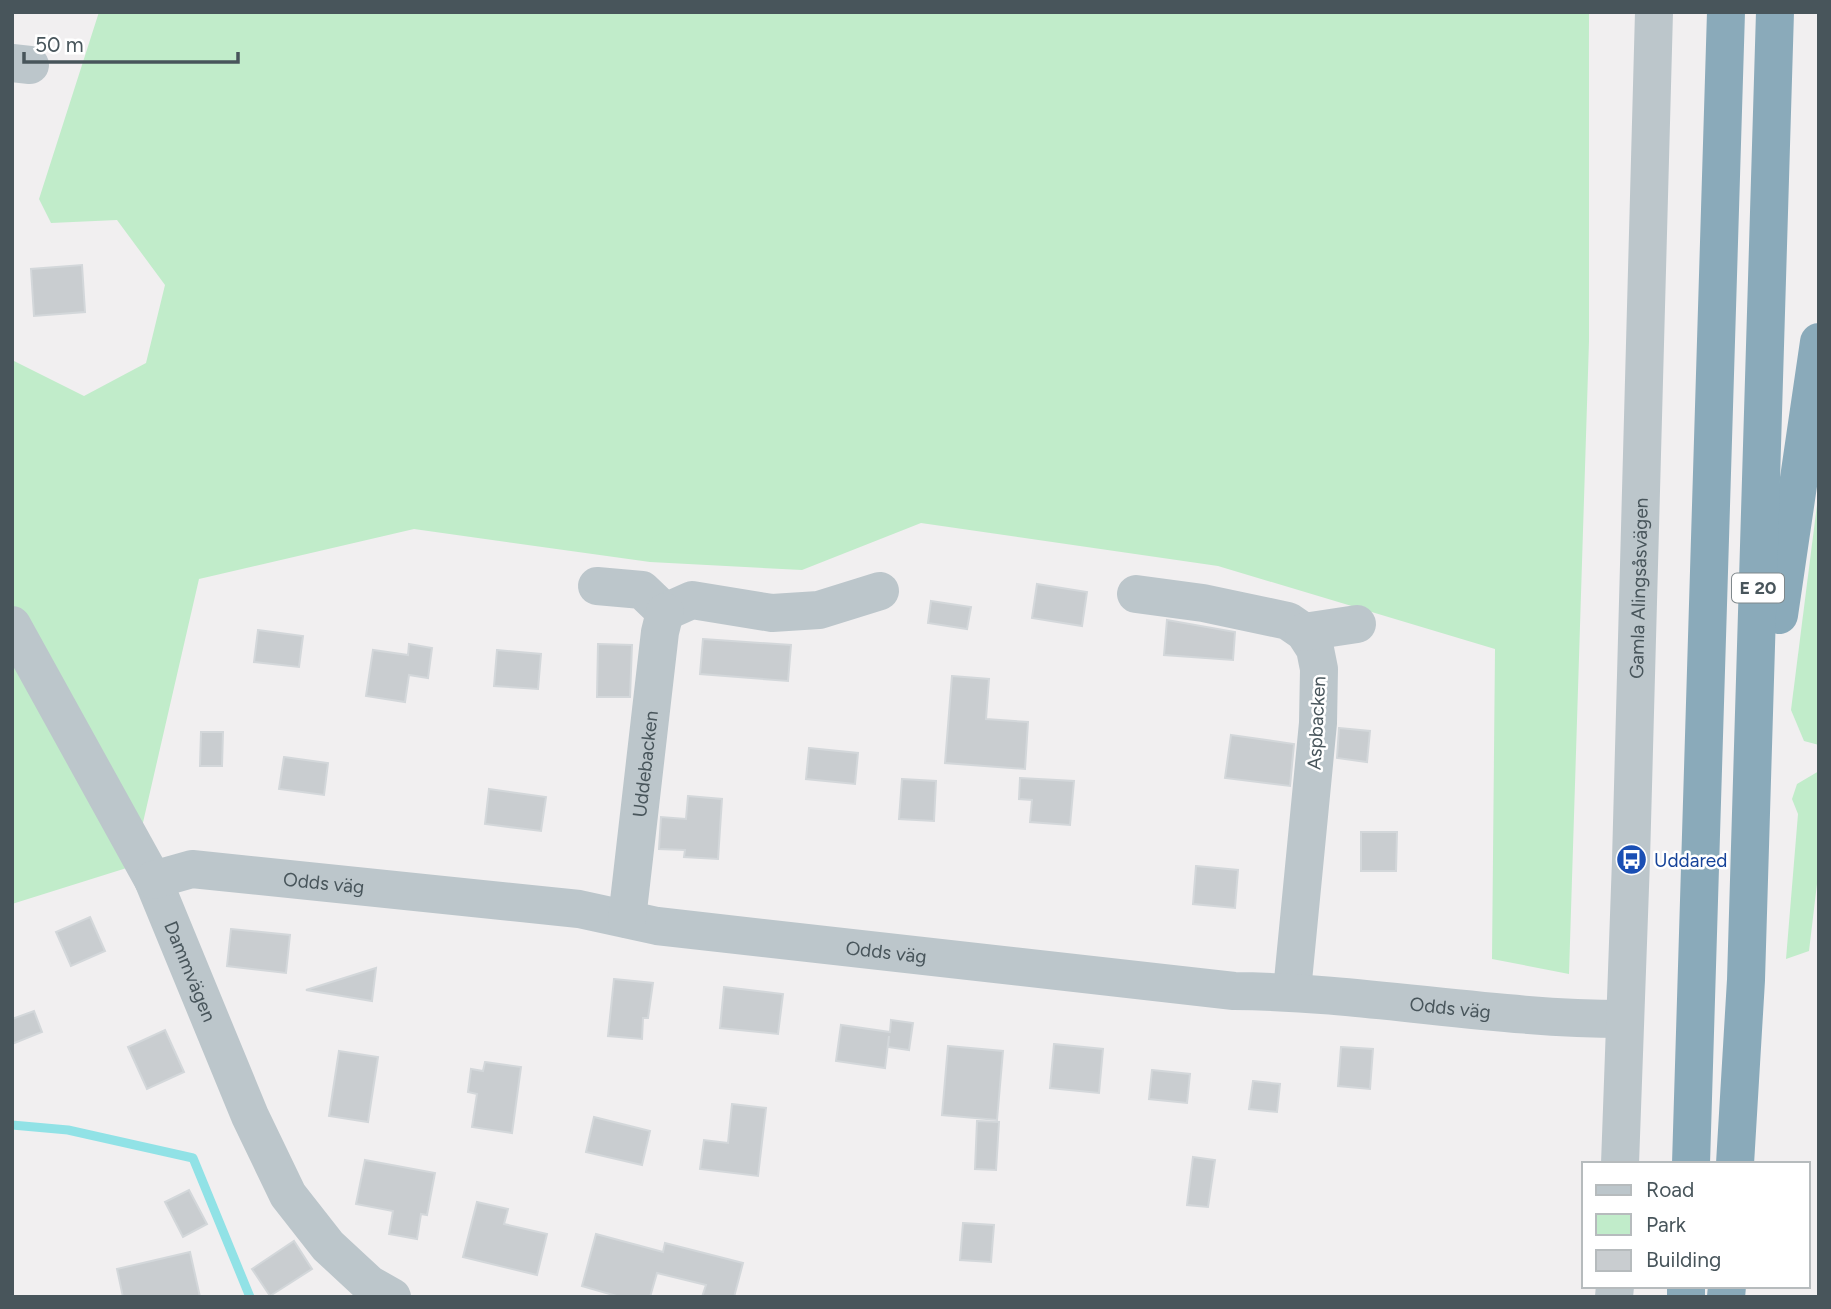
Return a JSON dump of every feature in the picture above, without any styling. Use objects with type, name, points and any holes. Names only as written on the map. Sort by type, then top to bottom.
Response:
[{"type":"highway","name":"E 20","points":[[1691,1162],[1726,12]]},
{"type":"highway","name":"E 20","points":[[1735,1162],[1746,980],[1775,12]]},
{"type":"highway","points":[[1746,980],[1777,632],[1819,342]]},
{"type":"street","name":"Gamla Alingsåsvägen","points":[[1620,1162],[1654,12]]},
{"type":"street","points":[[597,586],[642,590],[665,612],[692,600],[772,613],[819,610],[880,590]]},
{"type":"street","points":[[1136,594],[1267,616],[1288,621],[1304,632],[1357,624]]},
{"type":"street","name":"Uddebacken","points":[[627,919],[660,632],[665,612]]},
{"type":"street","name":"Dammvägen","points":[[12,625],[153,880],[250,1116],[288,1195],[328,1246],[369,1284],[392,1297]]},
{"type":"street","name":"Aspbacken","points":[[1292,991],[1318,723],[1319,669],[1315,649],[1304,632]]},
{"type":"street","name":"Odds väg","points":[[153,880],[192,869],[566,907],[669,927],[1234,991],[1292,991],[1556,1018],[1624,1019]]},
{"type":"green space","points":[[99,12],[1589,12],[1589,341],[1569,974],[1492,959],[1495,649],[1218,566],[921,523],[802,570],[650,562],[414,529],[199,579],[133,866],[12,904],[12,360],[84,396],[146,363],[165,285],[117,220],[51,223],[39,199]]},
{"type":"green space","points":[[1819,489],[1819,745],[1804,741],[1791,710]]},
{"type":"green space","points":[[1819,771],[1819,867],[1809,951],[1786,959],[1798,814],[1792,799],[1797,784]]},
{"type":"building","points":[[82,265],[85,312],[34,316],[31,269]]},
{"type":"building","points":[[1037,584],[1087,592],[1082,626],[1032,618]]},
{"type":"building","points":[[931,601],[971,607],[967,629],[928,623]]},
{"type":"building","points":[[1167,620],[1235,632],[1233,660],[1164,655]]},
{"type":"building","points":[[258,630],[303,636],[299,667],[254,662]]},
{"type":"building","points":[[703,639],[791,645],[788,681],[700,674]]},
{"type":"building","points":[[409,644],[432,648],[428,678],[409,675],[405,702],[366,696],[373,650],[408,655]]},
{"type":"building","points":[[598,644],[632,645],[630,697],[597,697]]},
{"type":"building","points":[[497,650],[541,654],[538,689],[494,686]]},
{"type":"building","points":[[952,676],[989,679],[986,719],[1028,722],[1025,769],[945,763]]},
{"type":"building","points":[[1339,728],[1370,731],[1367,762],[1337,758]]},
{"type":"building","points":[[201,732],[223,732],[222,766],[200,766]]},
{"type":"building","points":[[1231,735],[1294,744],[1290,786],[1225,778]]},
{"type":"building","points":[[809,748],[858,753],[855,784],[806,779]]},
{"type":"building","points":[[284,757],[328,763],[324,795],[279,789]]},
{"type":"building","points":[[1020,778],[1074,781],[1070,825],[1030,822],[1032,800],[1019,799]]},
{"type":"building","points":[[902,779],[936,781],[934,821],[899,819]]},
{"type":"building","points":[[489,789],[546,797],[541,831],[485,824]]},
{"type":"building","points":[[688,796],[722,799],[718,859],[684,857],[685,850],[659,849],[661,817],[686,819]]},
{"type":"building","points":[[1361,832],[1397,832],[1396,871],[1361,871]]},
{"type":"building","points":[[1196,866],[1238,870],[1235,908],[1193,904]]},
{"type":"building","points":[[90,917],[105,951],[71,966],[56,932]]},
{"type":"building","points":[[231,929],[290,935],[286,973],[227,966]]},
{"type":"building","points":[[376,968],[372,1001],[306,990]]},
{"type":"building","points":[[614,979],[653,983],[648,1018],[643,1018],[642,1039],[608,1036]]},
{"type":"building","points":[[724,987],[783,994],[778,1034],[720,1028]]},
{"type":"building","points":[[34,1011],[42,1032],[12,1044],[12,1019]]},
{"type":"building","points":[[891,1020],[913,1023],[909,1050],[888,1047],[889,1036],[885,1068],[836,1061],[841,1025],[890,1032]]},
{"type":"building","points":[[165,1030],[184,1072],[147,1089],[128,1047]]},
{"type":"building","points":[[1054,1044],[1103,1049],[1099,1093],[1050,1088]]},
{"type":"building","points":[[948,1046],[1003,1051],[997,1120],[942,1115]]},
{"type":"building","points":[[1341,1047],[1373,1049],[1370,1089],[1338,1086]]},
{"type":"building","points":[[339,1051],[378,1057],[368,1122],[329,1116]]},
{"type":"building","points":[[485,1062],[521,1067],[512,1133],[472,1127],[477,1094],[468,1092],[471,1069],[483,1071]]},
{"type":"building","points":[[1152,1070],[1190,1074],[1187,1103],[1149,1099]]},
{"type":"building","points":[[1253,1081],[1280,1084],[1277,1112],[1249,1109]]},
{"type":"building","points":[[732,1104],[766,1108],[758,1176],[700,1169],[704,1140],[728,1143]]},
{"type":"building","points":[[594,1117],[650,1131],[642,1165],[586,1152]]},
{"type":"building","points":[[977,1121],[999,1122],[996,1170],[975,1169]]},
{"type":"building","points":[[1193,1157],[1215,1160],[1208,1207],[1187,1205]]},
{"type":"building","points":[[365,1160],[435,1173],[427,1215],[421,1214],[417,1239],[389,1234],[393,1211],[356,1204]]},
{"type":"building","points":[[189,1190],[207,1224],[183,1237],[165,1202]]},
{"type":"building","points":[[477,1202],[508,1209],[504,1224],[547,1234],[537,1275],[463,1257]]},
{"type":"building","points":[[963,1223],[994,1225],[991,1262],[960,1260]]},
{"type":"building","points":[[596,1234],[663,1252],[665,1243],[743,1263],[734,1297],[702,1297],[706,1285],[657,1273],[650,1297],[620,1297],[582,1286]]},
{"type":"building","points":[[294,1241],[312,1269],[270,1296],[252,1269]]},
{"type":"building","points":[[190,1252],[200,1297],[123,1297],[117,1269]]},
{"type":"waterway","points":[[12,1125],[68,1130],[193,1158],[250,1297]]},
{"type":"place","name":"Uddared","points":[[1631,860]]}]
